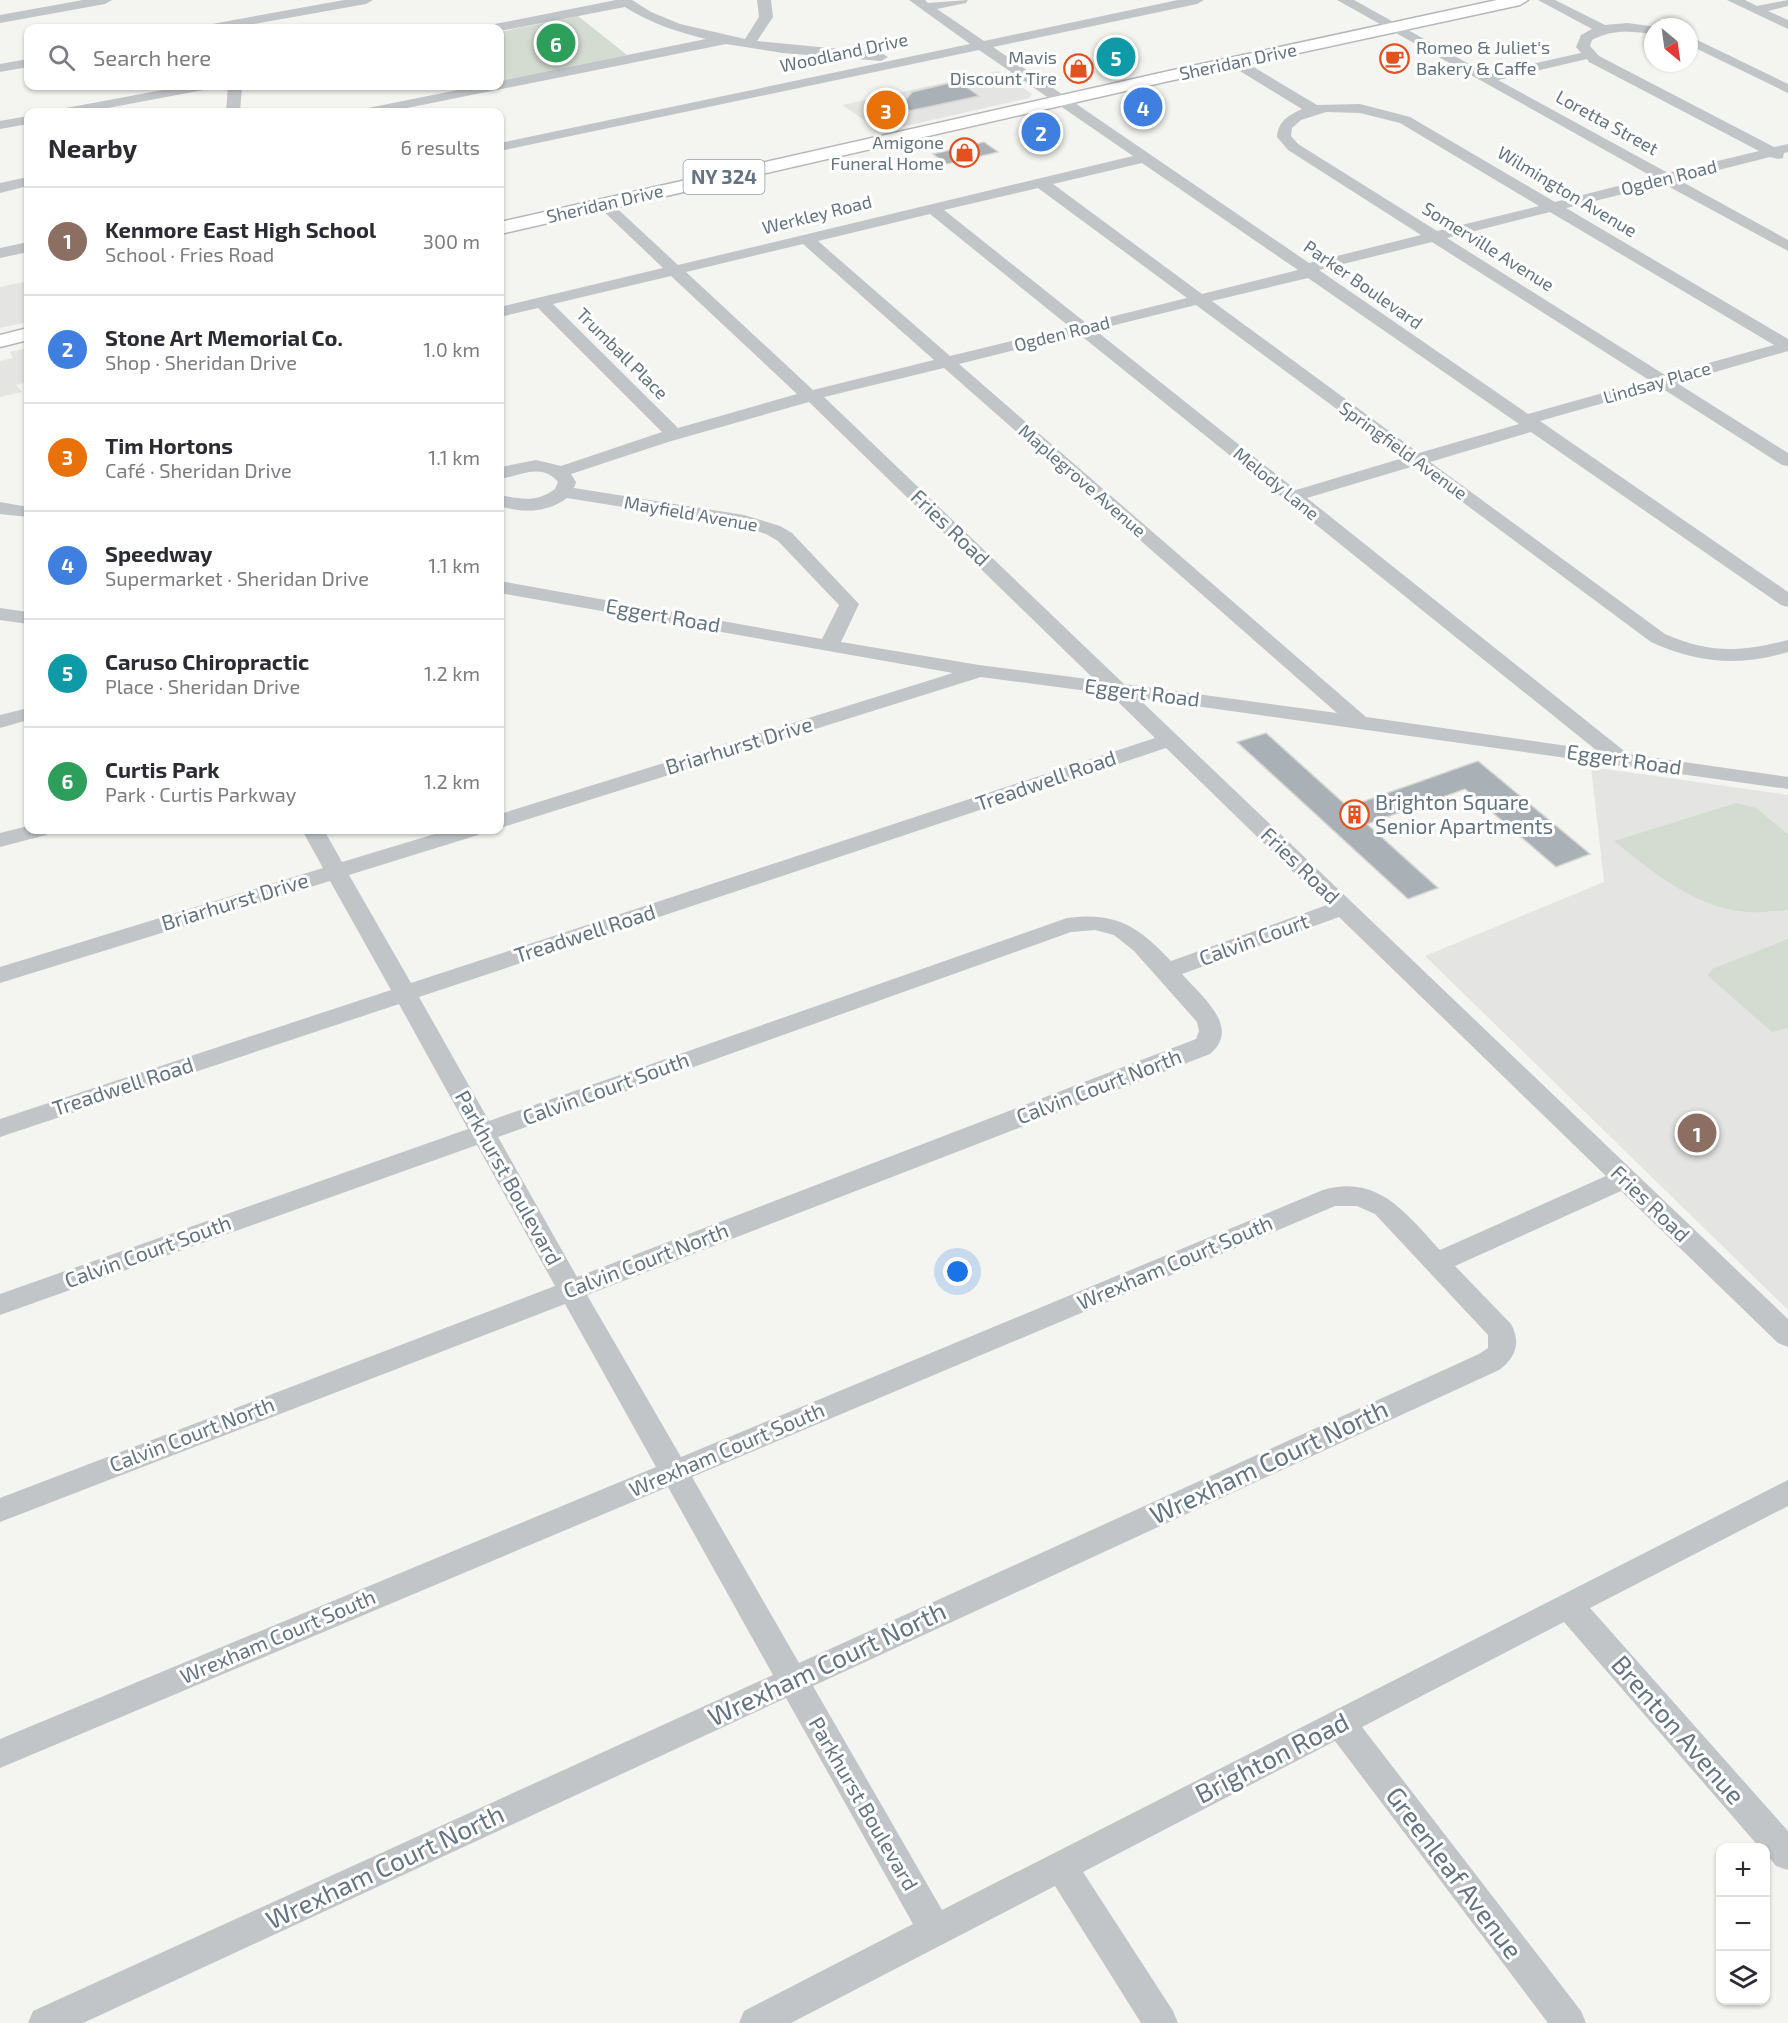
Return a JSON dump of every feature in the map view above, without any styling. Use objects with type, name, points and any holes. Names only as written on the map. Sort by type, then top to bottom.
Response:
[{"type":"main road","name":"Sheridan Drive","points":[[504,227],[1520,0]]},
{"type":"main road","points":[[0,341],[24,335]]},
{"type":"street","points":[[0,19],[105,0]]},
{"type":"street","points":[[258,24],[366,0]]},
{"type":"street","points":[[749,43],[766,17],[764,0]]},
{"type":"street","points":[[921,3],[961,0]]},
{"type":"street","name":"Woodland Drive","points":[[504,146],[1197,0]]},
{"type":"street","name":"Loretta Street","points":[[1344,0],[1788,246]]},
{"type":"street","points":[[1545,0],[1604,30]]},
{"type":"street","points":[[1734,0],[1788,25]]},
{"type":"street","points":[[504,26],[625,1],[661,21],[728,39],[820,53],[909,59]]},
{"type":"street","points":[[1755,10],[1788,2]]},
{"type":"street","name":"Parker Boulevard","points":[[921,3],[1788,602]]},
{"type":"street","points":[[252,5],[253,24]]},
{"type":"street","points":[[1644,29],[1631,27],[1604,30],[1586,38],[1583,47],[1588,54],[1788,160]]},
{"type":"street","points":[[504,84],[728,39]]},
{"type":"street","points":[[1698,44],[1788,89]]},
{"type":"street","points":[[1486,78],[1588,54]]},
{"type":"street","points":[[1235,62],[1314,110]]},
{"type":"street","points":[[0,68],[24,64]]},
{"type":"street","points":[[87,108],[183,90]]},
{"type":"street","points":[[233,108],[235,90]]},
{"type":"street","points":[[388,108],[476,90]]},
{"type":"street","name":"Wilmington Avenue","points":[[1314,110],[1360,109],[1406,120],[1788,346]]},
{"type":"street","name":"Somerville Avenue","points":[[1314,110],[1289,122],[1284,132],[1287,142],[1788,461]]},
{"type":"street","points":[[0,125],[24,121]]},
{"type":"street","name":"Ogden Road","points":[[560,472],[674,434],[811,396],[1199,300],[1434,236],[1788,148]]},
{"type":"street","name":"Werkley Road","points":[[504,311],[1144,158]]},
{"type":"street","name":"Springfield Avenue","points":[[1040,182],[1665,642],[1696,653],[1729,657],[1752,656],[1788,646]]},
{"type":"street","points":[[0,188],[24,183]]},
{"type":"street","name":"Fries Road","points":[[604,204],[811,396],[1788,1336]]},
{"type":"street","name":"Melody Lane","points":[[932,208],[1621,759]]},
{"type":"street","name":"Maplegrove Avenue","points":[[805,238],[1359,722]]},
{"type":"street","points":[[0,253],[24,248]]},
{"type":"street","name":"Trumball Place","points":[[542,302],[674,434]]},
{"type":"street","name":"Lindsay Place","points":[[1292,497],[1663,382],[1788,346]]},
{"type":"street","points":[[506,471],[534,466],[560,472],[567,482],[563,492],[553,499],[538,504],[506,502]]},
{"type":"street","name":"Mayfield Avenue","points":[[563,492],[744,521],[767,528],[785,537],[849,604],[829,646]]},
{"type":"street","points":[[0,508],[24,511]]},
{"type":"street","name":"Eggert Road","points":[[504,587],[979,671],[1788,783]]},
{"type":"street","points":[[0,614],[24,617]]},
{"type":"street","name":"Briarhurst Drive","points":[[504,819],[979,671]]},
{"type":"street","points":[[0,722],[24,715]]},
{"type":"street","name":"Treadwell Road","points":[[0,1128],[1169,740]]},
{"type":"street","points":[[0,840],[24,834]]},
{"type":"street","name":"Parkhurst Boulevard","points":[[315,834],[570,1290],[936,1932]]},
{"type":"street","name":"Briarhurst Drive","points":[[0,975],[457,834]]},
{"type":"street","name":"Calvin Court","points":[[1166,972],[1343,907]]},
{"type":"street","name":"Calvin Court South","points":[[0,1305],[1067,924],[1093,922],[1120,929],[1132,936],[1166,972]]},
{"type":"street","name":"Calvin Court North","points":[[0,1510],[1201,1048],[1211,1036],[1212,1027],[1208,1019],[1166,972]]},
{"type":"street","points":[[1436,1263],[1624,1179]]},
{"type":"street","name":"Wrexham Court South","points":[[0,1754],[1332,1197],[1360,1196],[1384,1207],[1436,1263]]},
{"type":"street","name":"Wrexham Court North","points":[[45,2023],[1489,1362],[1501,1354],[1505,1343],[1501,1331],[1436,1263]]},
{"type":"street","name":"Brighton Road","points":[[756,2023],[1788,1492]]},
{"type":"street","name":"Brenton Avenue","points":[[1569,1606],[1788,1855]]},
{"type":"street","name":"Greenleaf Avenue","points":[[1340,1723],[1569,2023]]},
{"type":"street","points":[[1061,1866],[1161,2023]]},
{"type":"shaded area","points":[[578,16],[627,55],[504,80],[504,31]]},
{"type":"shaded area","points":[[998,71],[1032,94],[1029,98],[888,130],[877,129],[842,105]]},
{"type":"shaded area","points":[[24,282],[24,323],[0,328],[0,287]]},
{"type":"shaded area","points":[[24,349],[24,383],[16,385],[22,392],[0,397],[0,361],[13,358],[10,352]]},
{"type":"shaded area","points":[[1591,767],[1788,795],[1788,1310],[1425,956],[1604,882]]},
{"type":"shaded area","points":[[1736,803],[1756,808],[1788,834],[1788,910],[1746,912],[1710,904],[1659,876],[1614,841]]},
{"type":"shaded area","points":[[1788,939],[1788,1028],[1772,1032],[1708,976],[1712,969]]},
{"type":"building","points":[[958,81],[979,96],[895,114],[912,92]]},
{"type":"building","name":"Amigone Funeral Home","points":[[984,142],[998,152],[947,164],[933,154]]},
{"type":"building","name":"Brighton Square Senior Apartments","points":[[1266,733],[1348,807],[1478,761],[1590,854],[1556,867],[1465,789],[1367,824],[1438,888],[1408,899],[1237,742]]},
{"type":"place","name":"Curtis Park","points":[[556,43]]},
{"type":"place","name":"Caruso Chiropractic","points":[[1116,57]]},
{"type":"place","name":"Romeo & Juliet's Bakery & Caffe","points":[[1395,58]]},
{"type":"place","name":"Mavis Discount Tire","points":[[1078,68]]},
{"type":"place","name":"Speedway","points":[[1143,107]]},
{"type":"place","name":"Tim Hortons","points":[[886,110]]},
{"type":"place","name":"Stone Art Memorial Co.","points":[[1041,132]]},
{"type":"place","name":"Amigone Funeral Home","points":[[965,153]]},
{"type":"place","name":"Brighton Square Senior Apartments","points":[[1354,815]]},
{"type":"place","name":"Kenmore East High School","points":[[1697,1133]]}]
